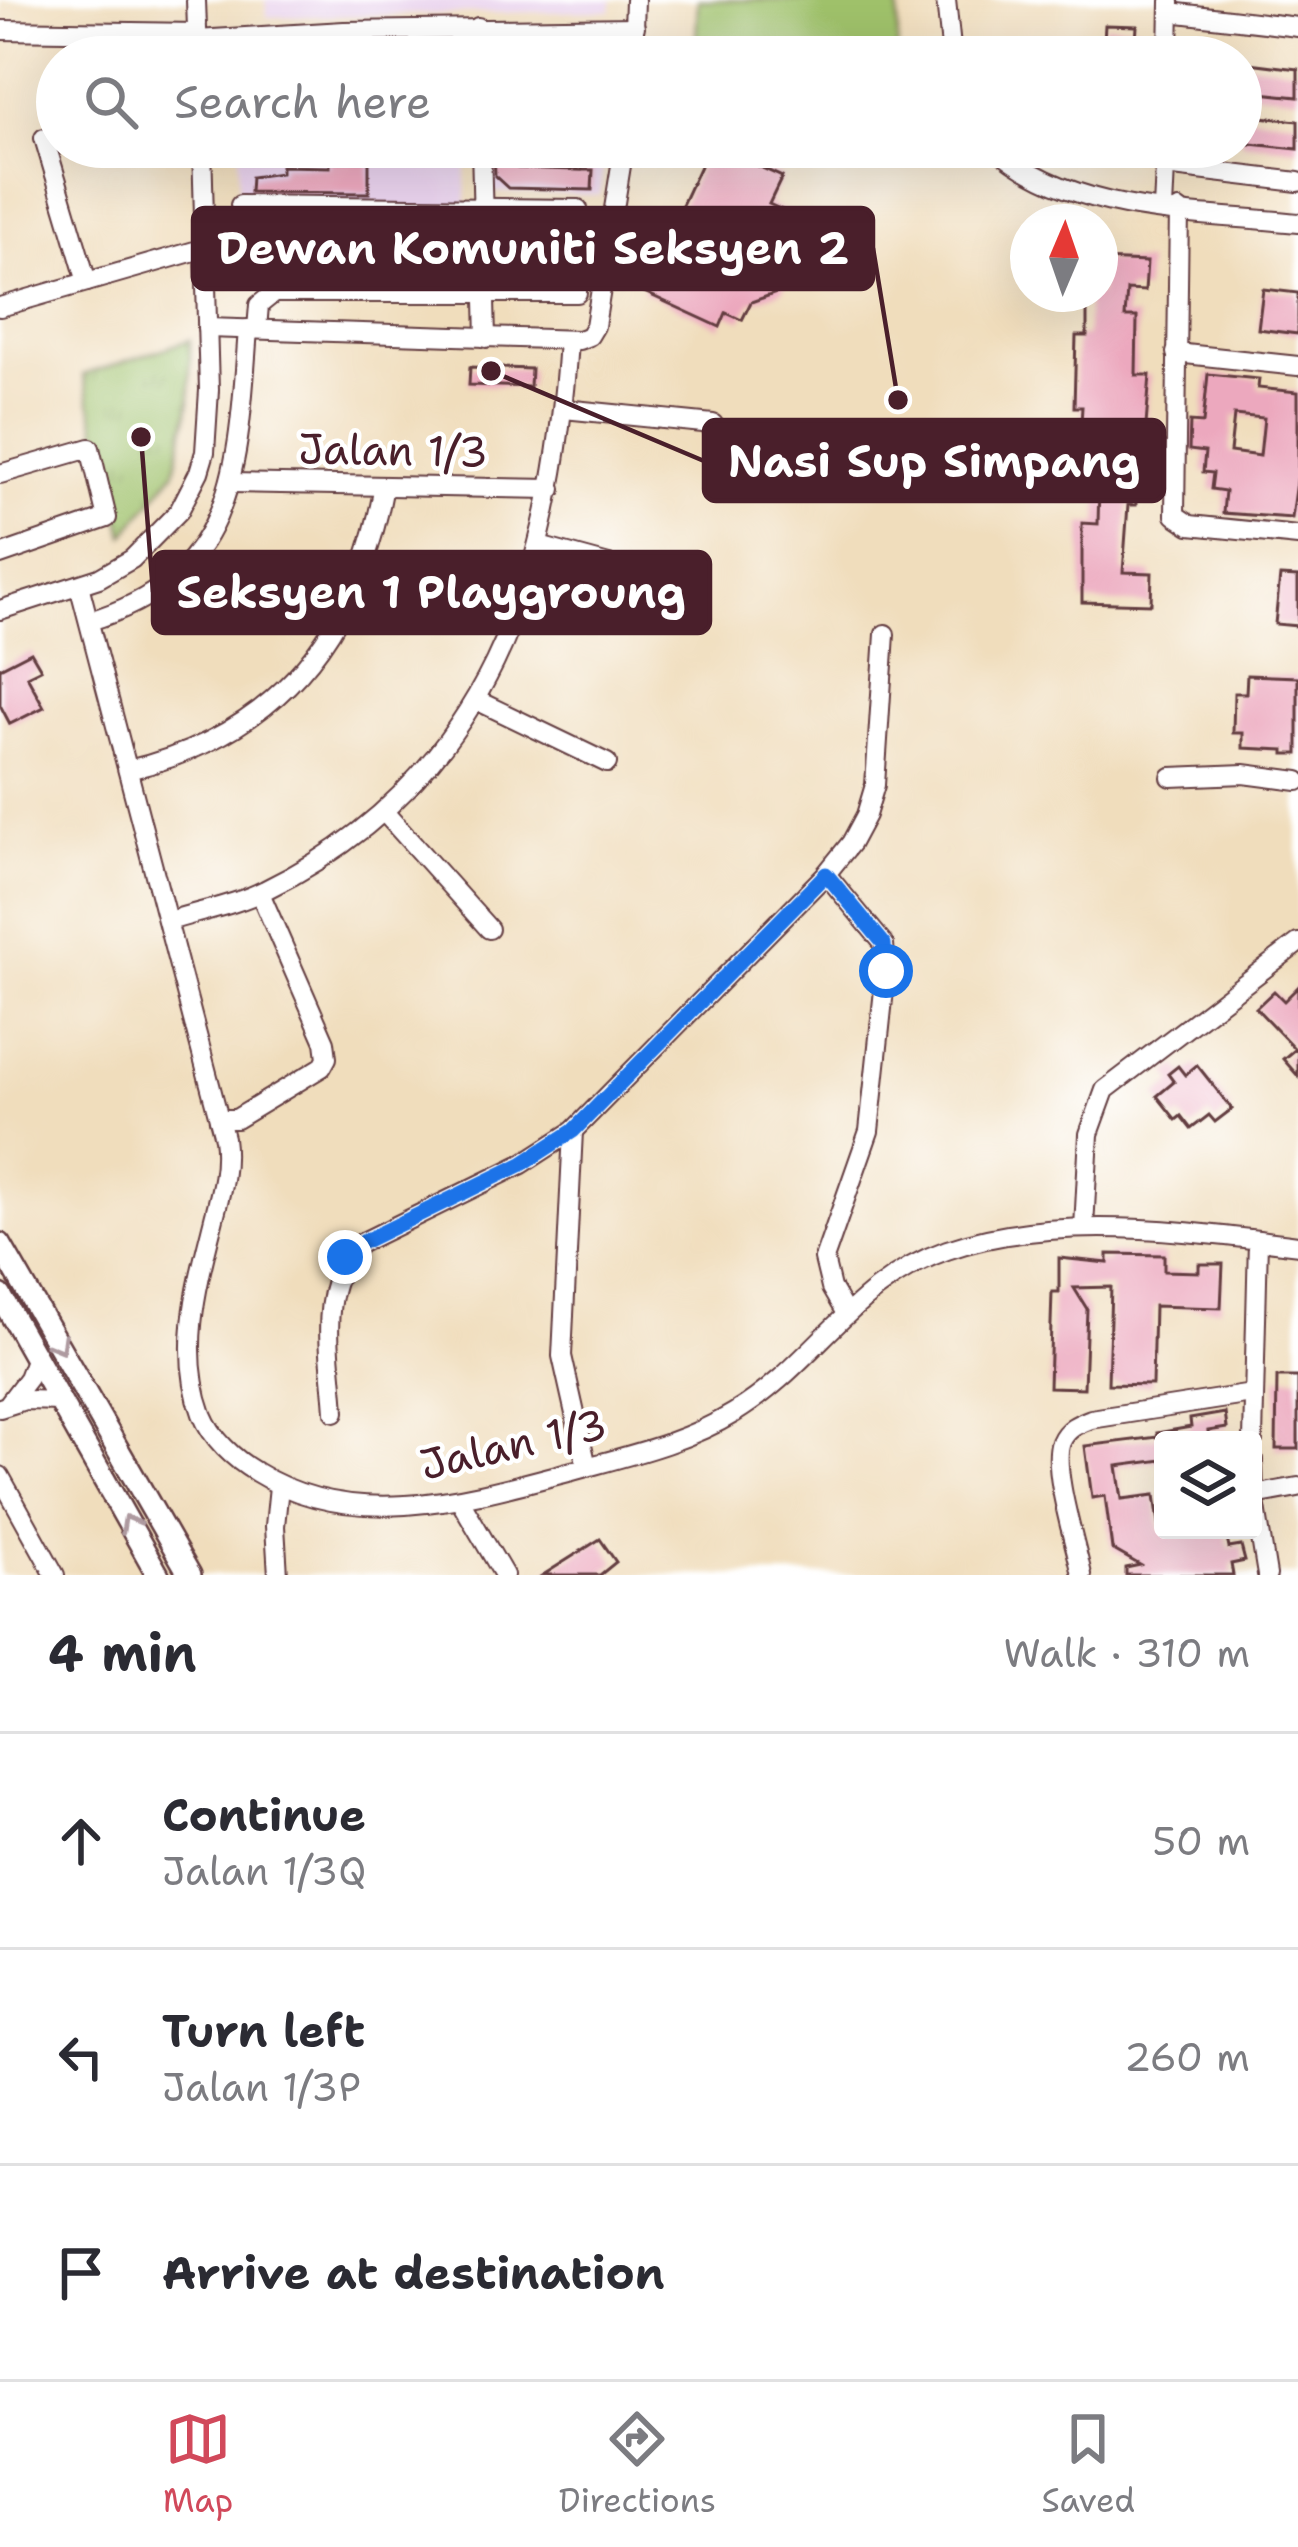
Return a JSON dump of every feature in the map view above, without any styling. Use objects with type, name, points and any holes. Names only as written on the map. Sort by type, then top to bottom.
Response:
[{"type":"main road","points":[[0,1244],[190,1575]]},
{"type":"main road","points":[[0,1295],[158,1575]]},
{"type":"street","points":[[196,0],[197,36]]},
{"type":"street","points":[[634,36],[635,0]]},
{"type":"street","points":[[946,0],[950,36]]},
{"type":"street","points":[[1169,36],[1170,6],[1298,27]]},
{"type":"street","points":[[478,27],[478,36]]},
{"type":"street","points":[[261,36],[478,27],[635,27]]},
{"type":"street","points":[[0,30],[91,36]]},
{"type":"street","points":[[53,168],[87,282]]},
{"type":"street","points":[[0,610],[80,585],[132,559],[165,528],[190,492],[205,452],[209,420],[203,168]]},
{"type":"street","points":[[482,168],[486,338]]},
{"type":"street","points":[[207,328],[568,341],[589,336],[595,326],[621,168]]},
{"type":"street","points":[[1025,168],[1077,195],[1298,223]]},
{"type":"street","points":[[1167,168],[1176,352],[1173,506],[1180,521],[1190,525],[1298,536]]},
{"type":"street","points":[[1227,168],[1298,182]]},
{"type":"street","points":[[89,621],[145,601],[202,544],[232,484],[252,329],[259,305],[274,293],[577,293],[578,209],[240,205]]},
{"type":"street","points":[[0,307],[205,248]]},
{"type":"street","points":[[169,921],[260,893],[318,862],[385,812],[437,760],[476,700],[539,546],[564,409],[568,341]]},
{"type":"street","points":[[1176,352],[1298,366]]},
{"type":"street","points":[[564,409],[713,424]]},
{"type":"street","points":[[0,474],[91,448],[107,509],[104,522],[0,555]]},
{"type":"street","name":"Jalan 1/3","points":[[232,484],[552,490]]},
{"type":"street","points":[[128,770],[168,760],[225,734],[280,694],[311,661],[338,623],[361,577],[384,486]]},
{"type":"street","points":[[539,546],[679,584]]},
{"type":"street","name":"Jalan 1/3","points":[[80,585],[227,1157],[193,1304],[191,1363],[203,1416],[231,1457],[279,1486],[326,1500],[378,1505],[460,1500],[687,1437],[761,1394],[845,1312],[913,1264],[993,1238],[1084,1228],[1298,1245]]},
{"type":"street","points":[[335,1412],[331,1298],[334,1276],[345,1257],[361,1243],[522,1164],[573,1131],[851,843],[875,785],[885,634]]},
{"type":"street","points":[[476,700],[607,763]]},
{"type":"street","points":[[1171,777],[1244,774],[1298,781]]},
{"type":"street","points":[[385,812],[488,929]]},
{"type":"street","points":[[826,874],[884,944],[886,971],[869,1131],[824,1259],[831,1288],[845,1312]]},
{"type":"street","points":[[219,1119],[236,1120],[322,1067],[327,1056],[260,893]]},
{"type":"street","points":[[1084,1228],[1089,1134],[1105,1090],[1298,943]]},
{"type":"street","points":[[573,1131],[562,1356],[587,1467]]},
{"type":"street","points":[[1252,1431],[1258,1240]]},
{"type":"street","points":[[5,1406],[28,1378],[36,1357]]},
{"type":"street","points":[[1082,1575],[1058,1459],[1065,1434],[1075,1424],[1252,1394]]},
{"type":"street","points":[[5,1406],[62,1401]]},
{"type":"street","points":[[0,1476],[55,1575]]},
{"type":"street","points":[[278,1575],[279,1486]]},
{"type":"street","points":[[1262,1493],[1298,1486]]},
{"type":"street","points":[[460,1500],[504,1575]]},
{"type":"street","points":[[1262,1539],[1268,1575]]},
{"type":"shaded area","points":[[266,0],[612,0],[611,11],[267,17]]},
{"type":"shaded area","points":[[239,168],[466,168],[469,284],[236,280]]},
{"type":"shaded area","points":[[488,168],[603,168],[600,195],[489,192]]},
{"type":"green space","points":[[698,0],[899,0],[898,36],[696,36]]},
{"type":"green space","points":[[190,340],[190,402],[175,471],[124,536],[83,375]]},
{"type":"building","points":[[1105,25],[1137,26],[1136,36],[1104,36]]},
{"type":"building","points":[[1262,65],[1298,69],[1298,97],[1262,93]]},
{"type":"building","points":[[1262,117],[1298,121],[1298,149],[1262,145]]},
{"type":"building","points":[[281,168],[369,168],[369,193],[250,192],[251,177],[281,173]]},
{"type":"building","points":[[495,168],[593,170],[592,190],[508,188],[495,176]]},
{"type":"building","points":[[699,168],[762,168],[782,177],[769,204],[791,214],[781,237],[794,267],[782,291],[751,302],[742,320],[726,313],[720,327],[642,291]]},
{"type":"building","points":[[1118,261],[1147,262],[1145,291],[1127,290],[1125,317],[1137,317],[1136,375],[1150,375],[1144,450],[1134,449],[1136,505],[1128,505],[1123,572],[1152,573],[1151,604],[1082,602],[1082,523],[1098,524],[1099,487],[1084,486],[1085,460],[1060,459],[1061,439],[1080,439],[1082,407],[1074,407],[1076,336],[1087,336],[1087,312],[1118,312]]},
{"type":"building","points":[[1263,289],[1298,293],[1298,334],[1258,329]]},
{"type":"building","points":[[470,367],[531,369],[530,387],[469,385]]},
{"type":"building","points":[[1208,374],[1259,379],[1258,388],[1298,392],[1298,474],[1292,518],[1223,513],[1225,491],[1211,489],[1213,473],[1203,472],[1205,452],[1189,450],[1190,422],[1203,423]],"holes":[[[1234,415],[1264,418],[1260,456],[1230,452]]]},
{"type":"building","points":[[1280,576],[1298,577],[1298,626],[1275,624]]},
{"type":"building","points":[[31,652],[41,669],[27,676],[44,707],[10,724],[0,705],[0,668]]},
{"type":"building","points":[[1247,675],[1298,677],[1298,754],[1243,748],[1243,733],[1233,733],[1234,693],[1246,693]]},
{"type":"building","points":[[1298,987],[1298,1076],[1283,1059],[1295,1049],[1256,1008],[1274,991],[1284,1001]]},
{"type":"building","points":[[1197,1065],[1232,1109],[1215,1122],[1209,1115],[1191,1129],[1181,1116],[1176,1120],[1157,1096],[1174,1082],[1168,1074],[1178,1066],[1185,1075]]},
{"type":"building","points":[[1108,1254],[1164,1255],[1164,1271],[1199,1272],[1199,1264],[1223,1264],[1221,1308],[1154,1306],[1152,1385],[1108,1384],[1111,1287],[1074,1288],[1087,1309],[1084,1388],[1049,1387],[1052,1292],[1059,1292],[1059,1258],[1108,1263]]},
{"type":"building","points":[[1277,1377],[1298,1377],[1298,1449],[1276,1449]]},
{"type":"building","points":[[1225,1413],[1227,1428],[1168,1431],[1191,1427],[1190,1419]]},
{"type":"building","points":[[1154,1437],[1154,1461],[1117,1466],[1122,1499],[1154,1495],[1154,1539],[1227,1539],[1229,1548],[1241,1546],[1245,1561],[1231,1564],[1233,1575],[1126,1575],[1126,1568],[1140,1565],[1112,1549],[1105,1496],[1092,1498],[1085,1446]]},
{"type":"building","points":[[600,1539],[616,1562],[600,1575],[543,1575]]},
{"type":"place","name":"Nasi Sup Simpang","points":[[491,371]]},
{"type":"place","name":"Dewan Komuniti Seksyen 2","points":[[898,400]]},
{"type":"place","name":"Seksyen 1 Playgroung","points":[[141,437]]},
{"type":"route","points":[[345,1257],[361,1243],[522,1164],[573,1131],[826,874],[884,944],[886,971]]}]
